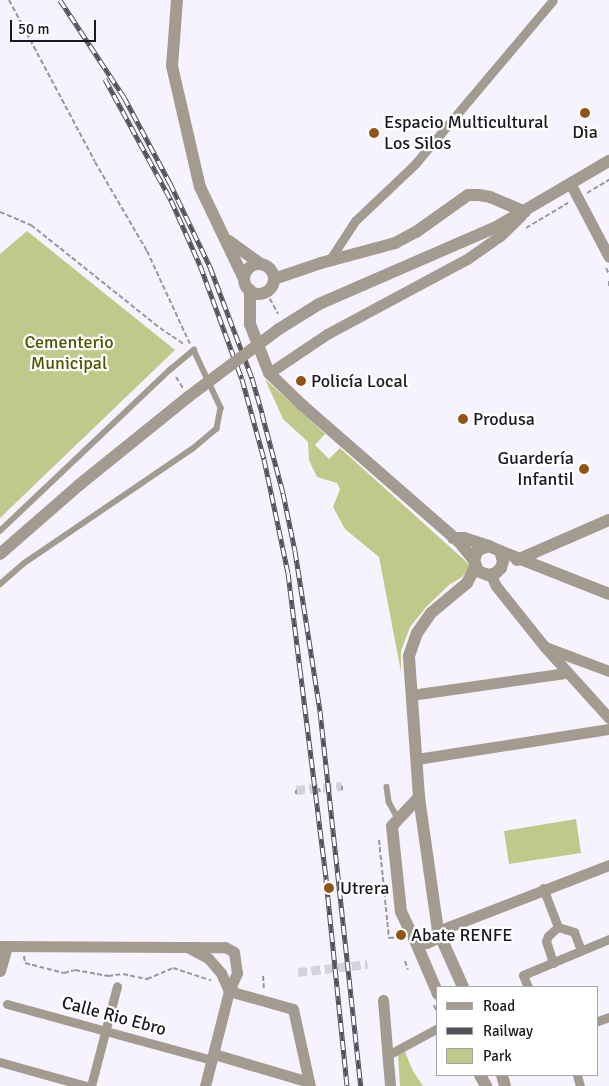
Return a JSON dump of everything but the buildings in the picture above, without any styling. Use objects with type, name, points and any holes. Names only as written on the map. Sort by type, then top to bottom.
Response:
[{"type":"street","points":[[177,0],[172,66],[200,187],[247,285],[257,294],[266,292]]},
{"type":"street","points":[[325,262],[355,221],[415,164],[553,0]]},
{"type":"street","points":[[0,554],[186,395],[284,325],[319,304],[471,239],[525,212],[609,161]]},
{"type":"street","points":[[571,185],[609,257]]},
{"type":"street","points":[[274,279],[325,262],[395,243],[416,232],[468,195],[490,197],[525,212]]},
{"type":"street","points":[[268,373],[327,334],[467,259],[500,236],[525,212]]},
{"type":"street","points":[[225,238],[272,272],[274,279],[272,287],[266,292],[250,324]]},
{"type":"street","points":[[325,262],[251,267],[247,285],[250,324],[268,373],[454,538],[566,672],[609,718]]},
{"type":"street","points":[[502,566],[609,520]]},
{"type":"street","points":[[454,538],[464,538],[494,548],[609,594]]},
{"type":"street","points":[[481,569],[498,572],[502,566],[503,558],[494,548]]},
{"type":"street","points":[[463,986],[438,931],[419,797],[409,656],[417,633],[431,613],[467,583],[472,583],[481,569],[478,550],[494,548]]},
{"type":"street","points":[[544,646],[609,671]]},
{"type":"street","points":[[411,695],[566,672]]},
{"type":"street","points":[[417,759],[609,729]]},
{"type":"street","points":[[419,797],[392,826],[400,912],[436,990]]},
{"type":"street","points":[[400,816],[416,814],[422,825]]},
{"type":"street","points":[[412,936],[419,943],[427,943],[433,940],[438,931],[543,888],[609,865]]},
{"type":"street","points":[[543,888],[558,926],[574,932],[582,950]]},
{"type":"street","points":[[553,962],[546,941],[548,936],[558,926]]},
{"type":"street","points":[[528,986],[523,975],[609,939]]},
{"type":"street","points":[[187,946],[208,958],[221,973],[229,991]]},
{"type":"street","points":[[0,971],[3,947],[224,946],[234,952],[237,973],[229,991],[205,1086]]},
{"type":"street","points":[[91,1086],[117,986]]},
{"type":"street","points":[[213,1057],[310,1084],[293,1009],[229,991]]},
{"type":"street","points":[[383,1000],[390,1086]]},
{"type":"street","name":"Calle Rio Ebro","points":[[7,1004],[213,1057]]},
{"type":"street","points":[[388,1056],[436,1029]]},
{"type":"street","points":[[0,1062],[86,1086]]},
{"type":"lane","points":[[0,531],[171,368],[194,350],[222,408],[218,429],[141,485],[24,564],[0,585]]},
{"type":"lane","points":[[387,787],[389,802],[400,816]]},
{"type":"path","points":[[10,0],[95,162],[147,251],[194,350]]},
{"type":"path","points":[[521,231],[609,180]]},
{"type":"path","points":[[0,212],[31,225],[160,328],[194,350]]},
{"type":"path","points":[[609,280],[609,286]]},
{"type":"path","points":[[266,292],[284,325]]},
{"type":"path","points":[[171,368],[186,395]]},
{"type":"path","points":[[24,946],[24,963],[64,973],[75,970],[108,976],[123,974],[147,979],[173,968],[211,980],[221,973]]},
{"type":"path","points":[[405,961],[408,970]]},
{"type":"path","points":[[263,976],[264,989]]},
{"type":"green space","name":"Cementerio Municipal","points":[[27,231],[175,350],[0,518],[0,254]]},
{"type":"green space","points":[[265,379],[325,434],[315,445],[329,459],[340,448],[471,566],[462,577],[449,585],[427,606],[410,627],[401,651],[401,672],[379,557],[345,529],[333,507],[340,489],[337,483],[317,477],[309,460],[308,442],[283,419]]},
{"type":"green space","points":[[576,819],[581,853],[509,864],[504,831]]},
{"type":"green space","points":[[405,1052],[413,1071],[423,1086],[400,1086],[398,1055]]},
{"type":"tunnel","points":[[296,790],[342,786]]},
{"type":"tunnel","points":[[298,972],[368,964]]},
{"type":"railway","points":[[60,0],[124,97],[170,183],[210,267],[252,378],[262,414],[283,493],[295,551],[320,711],[361,1086]]},
{"type":"railway","points":[[105,79],[171,200],[200,265],[242,379],[264,459],[288,573],[326,879],[347,1086]]},
{"type":"place","name":"Dia","points":[[585,113]]},
{"type":"place","name":"Espacio Multicultural Los Silos","points":[[374,133]]},
{"type":"place","name":"Policía Local","points":[[301,381]]},
{"type":"place","name":"Produsa","points":[[463,419]]},
{"type":"place","name":"Guardería Infantil","points":[[584,469]]},
{"type":"place","name":"Utrera","points":[[329,888]]},
{"type":"place","name":"Abate RENFE","points":[[401,935]]}]
